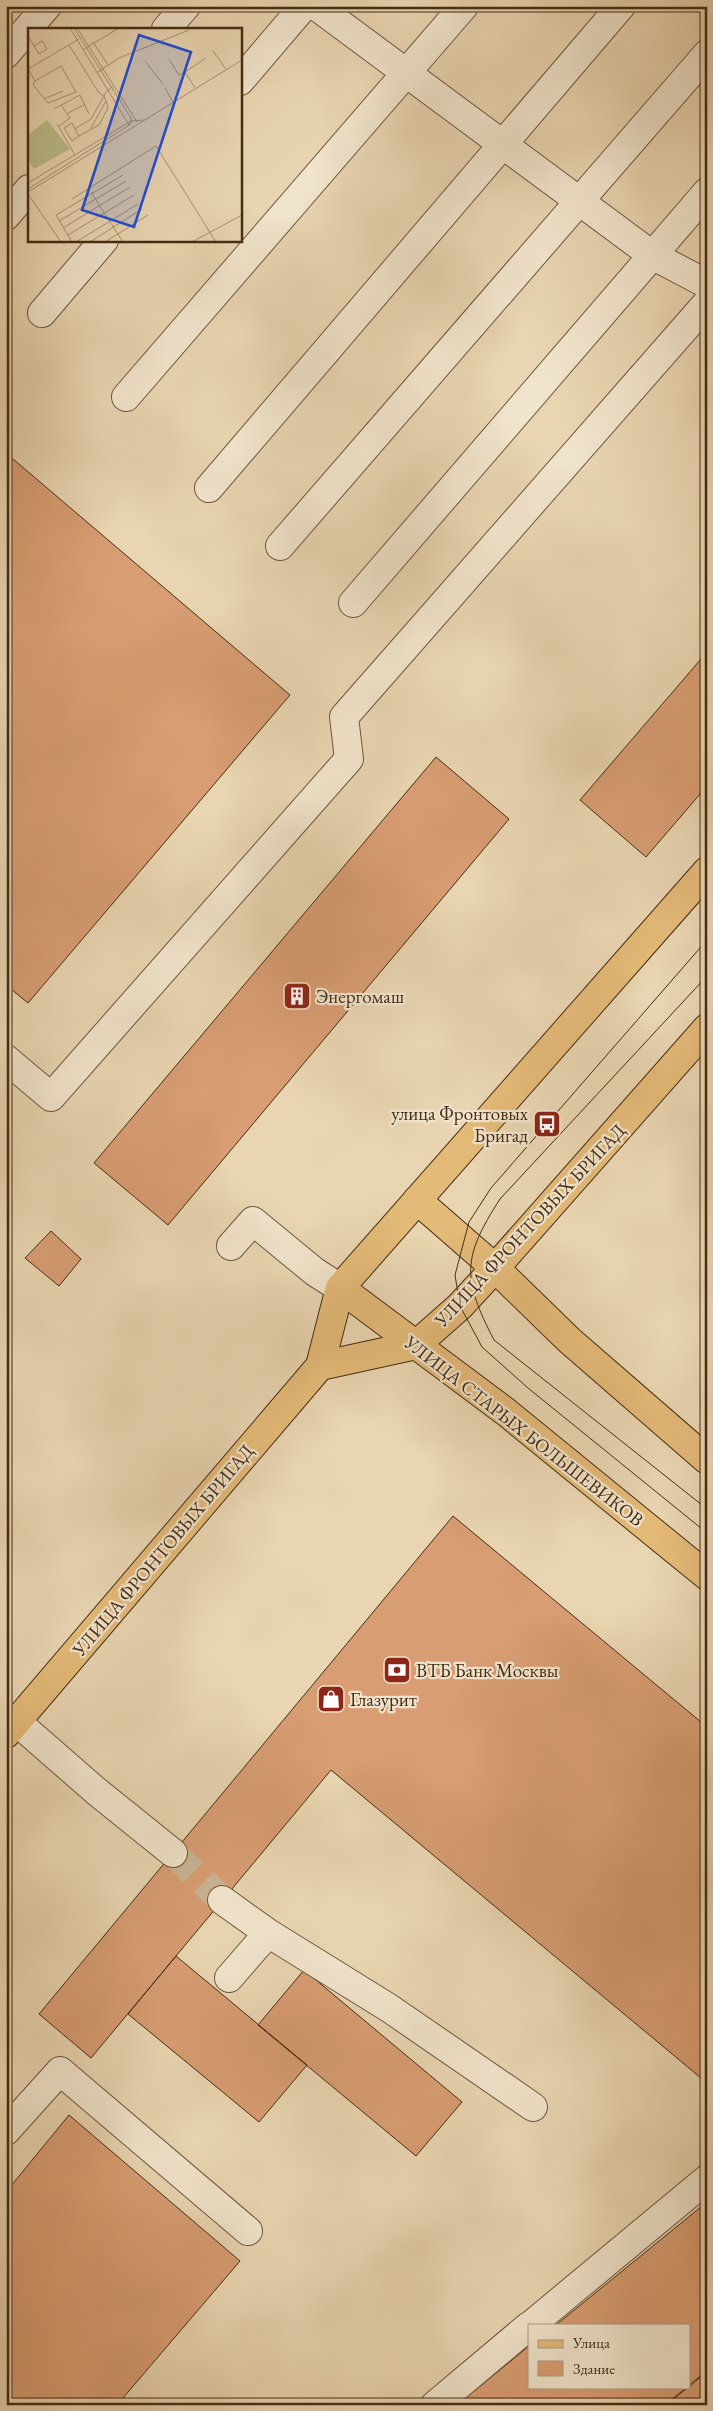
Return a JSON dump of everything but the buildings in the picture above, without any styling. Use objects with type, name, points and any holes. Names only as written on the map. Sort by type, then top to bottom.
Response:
[{"type":"main road","name":"УЛИЦА ФРОНТОВЫХ БРИГАД","points":[[12,1728],[320,1366],[340,1288],[707,871]]},
{"type":"main road","name":"УЛИЦА ФРОНТОВЫХ БРИГАД","points":[[320,1366],[416,1345],[460,1306],[495,1268],[707,1028]]},
{"type":"main road","points":[[417,1200],[495,1268],[569,1340],[707,1460]]},
{"type":"main road","name":"УЛИЦА СТАРЫХ БОЛЬШЕВИКОВ","points":[[340,1288],[506,1412],[707,1576]]},
{"type":"lane","points":[[28,28],[47,6]]},
{"type":"lane","points":[[167,28],[186,6]]},
{"type":"lane","points":[[241,80],[304,6]]},
{"type":"lane","points":[[316,6],[652,255],[707,284]]},
{"type":"lane","points":[[126,397],[464,6]]},
{"type":"lane","points":[[209,488],[621,6]]},
{"type":"lane","points":[[6,54],[28,28]]},
{"type":"lane","points":[[280,546],[707,54]]},
{"type":"lane","points":[[6,216],[28,190]]},
{"type":"lane","points":[[353,603],[707,192]]},
{"type":"lane","points":[[42,313],[103,241]]},
{"type":"lane","points":[[6,1059],[51,1097],[349,759],[344,718],[707,303]]},
{"type":"lane","points":[[231,1246],[253,1221],[315,1272],[340,1288]]},
{"type":"lane","points":[[12,1728],[96,1791],[173,1853]]},
{"type":"lane","points":[[222,1900],[268,1933],[389,2008],[533,2107]]},
{"type":"lane","points":[[229,1978],[268,1933]]},
{"type":"lane","points":[[6,2131],[60,2071],[248,2231]]},
{"type":"lane","points":[[532,2324],[707,2179]]},
{"type":"lane","points":[[435,2405],[528,2328]]},
{"type":"path","points":[[702,1407],[707,1186]]},
{"type":"tunnel","points":[[173,1853],[222,1900]]},
{"type":"tram line","points":[[707,940],[491,1188],[469,1222],[455,1275],[460,1306],[482,1347],[528,1388],[707,1533]]},
{"type":"tram line","points":[[707,976],[500,1199],[479,1237],[473,1253],[471,1268],[476,1300],[494,1340],[707,1509]]},
{"type":"place","name":"Энергомаш","points":[[297,996]]},
{"type":"place","name":"улица Фронтовых Бригад","points":[[547,1124]]},
{"type":"place","name":"ВТБ Банк Москвы","points":[[397,1670]]},
{"type":"place","name":"Глазурит","points":[[331,1699]]}]
